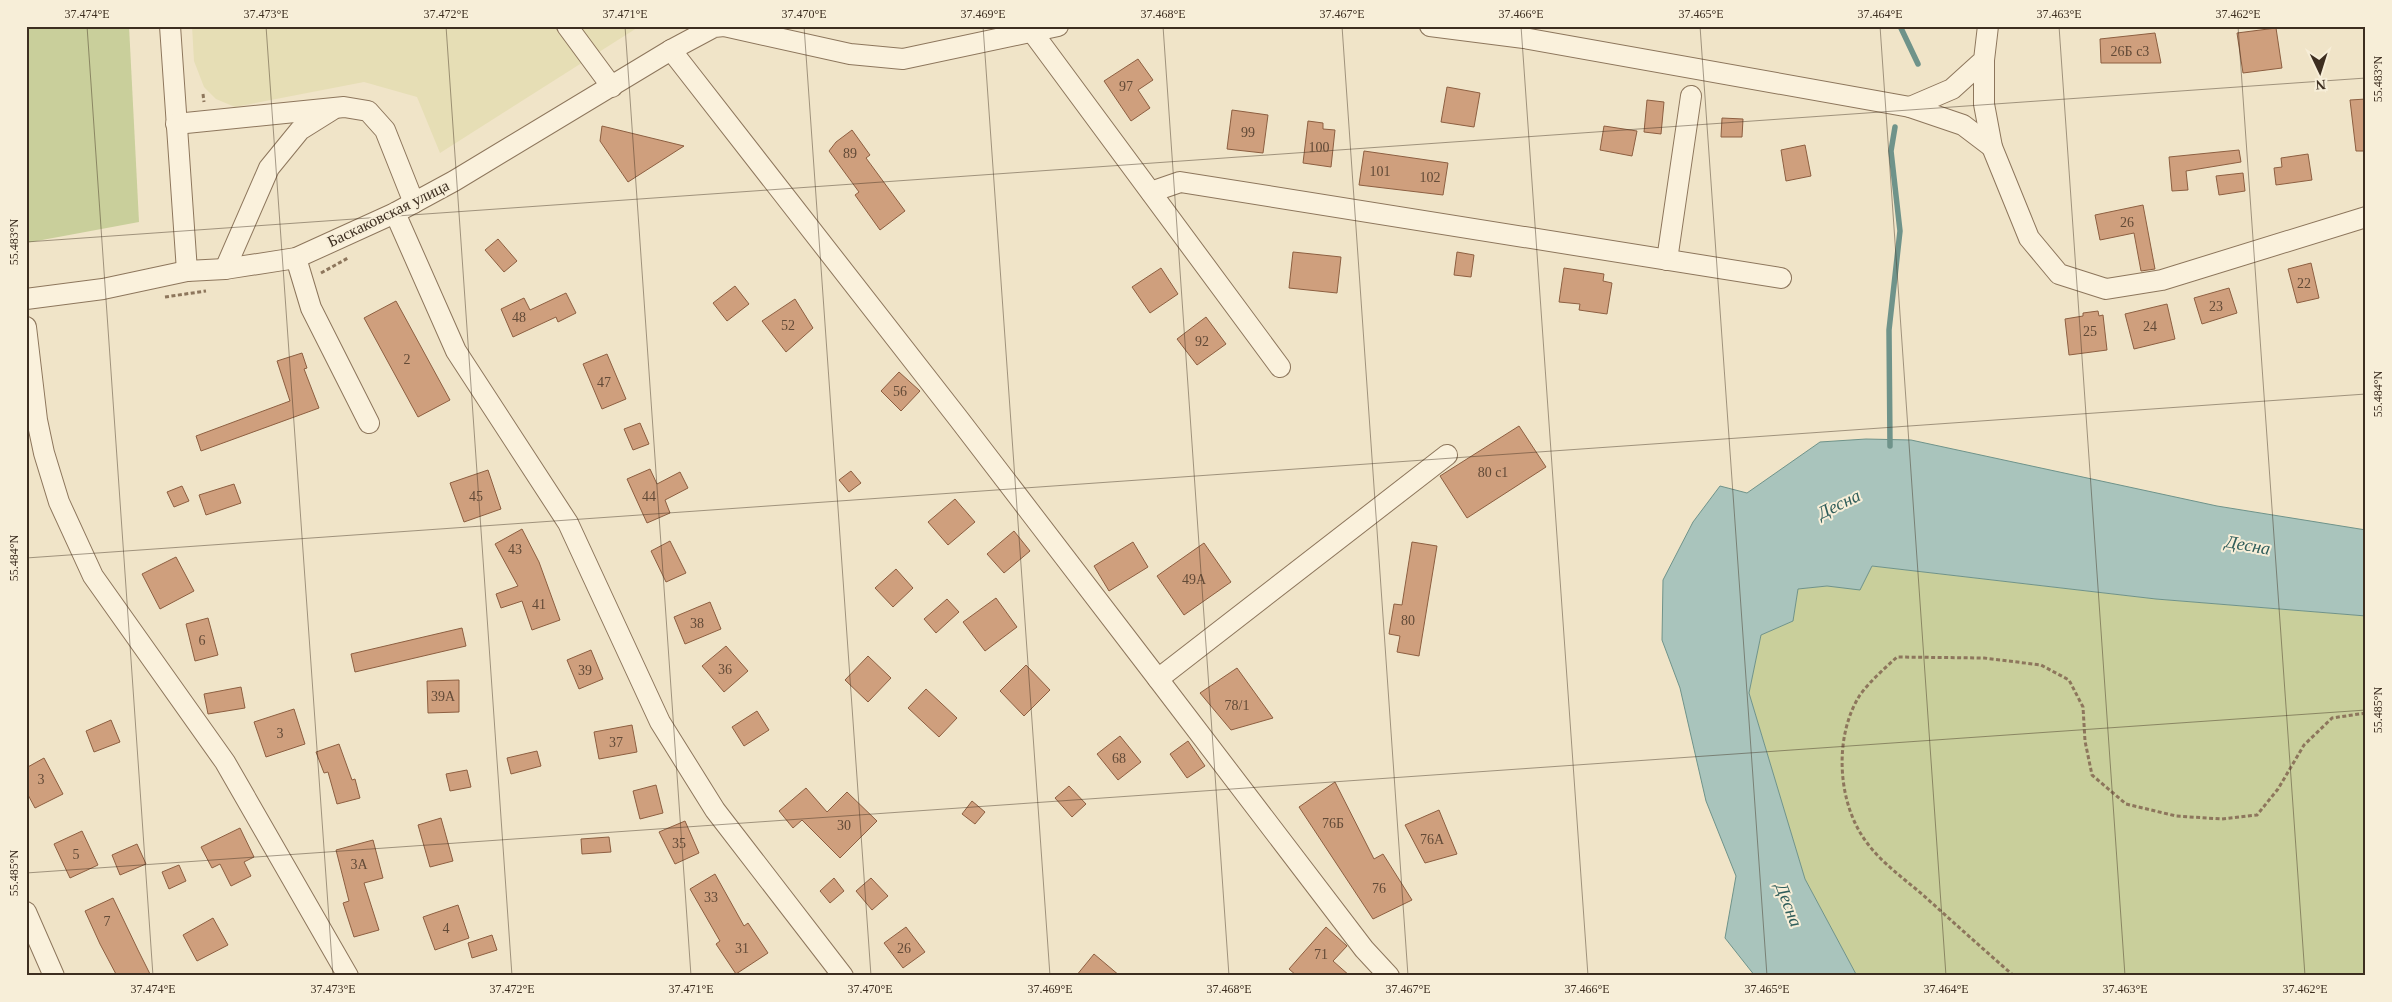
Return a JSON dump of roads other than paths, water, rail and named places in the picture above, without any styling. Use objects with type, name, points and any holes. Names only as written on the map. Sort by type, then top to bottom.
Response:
[{"type":"street","points":[[170,26],[187,272]]},
{"type":"street","points":[[567,26],[612,87]]},
{"type":"street","points":[[714,27],[724,26],[850,54],[903,59],[1033,33],[1058,26]]},
{"type":"street","points":[[1430,26],[1524,38],[1910,107],[1963,125],[1992,148]]},
{"type":"street","points":[[1988,26],[1984,60],[1984,104],[1992,148],[2029,238],[2059,274],[2106,290],[2162,280],[2366,216]]},
{"type":"street","name":"Баскаковская улица","points":[[26,299],[102,289],[187,272],[225,269],[296,258],[414,203],[612,87],[671,50],[714,27]]},
{"type":"street","points":[[1033,33],[1280,367]]},
{"type":"street","points":[[671,50],[964,426],[1364,949],[1389,976]]},
{"type":"street","points":[[1910,107],[1952,89],[1984,60]]},
{"type":"street","points":[[1667,260],[1691,96]]},
{"type":"street","points":[[176,124],[336,107],[368,111],[385,130],[414,203]]},
{"type":"street","points":[[225,269],[269,168],[300,130],[336,107]]},
{"type":"street","points":[[1151,192],[1180,182],[1781,278]]},
{"type":"street","points":[[395,213],[456,350],[568,523],[660,722],[715,810],[843,976]]},
{"type":"street","points":[[296,258],[311,308],[369,423]]},
{"type":"street","points":[[26,327],[37,420],[44,453],[59,502],[93,576],[224,762],[348,976]]},
{"type":"street","points":[[1158,679],[1447,455]]},
{"type":"street","points":[[26,912],[54,976]]},
{"type":"water","name":"Десна","points":[[1866,439],[1911,440],[2217,506],[2366,530],[2366,616],[2156,599],[1872,566],[1860,590],[1827,586],[1798,589],[1793,621],[1761,635],[1749,693],[1805,879],[1857,976],[1755,976],[1725,938],[1736,876],[1706,801],[1680,688],[1662,640],[1663,580],[1693,522],[1720,486],[1747,493],[1820,442]]},
{"type":"waterway","points":[[1900,26],[1918,64]]},
{"type":"waterway","points":[[1890,446],[1889,330],[1900,231],[1891,151],[1895,127]]}]
